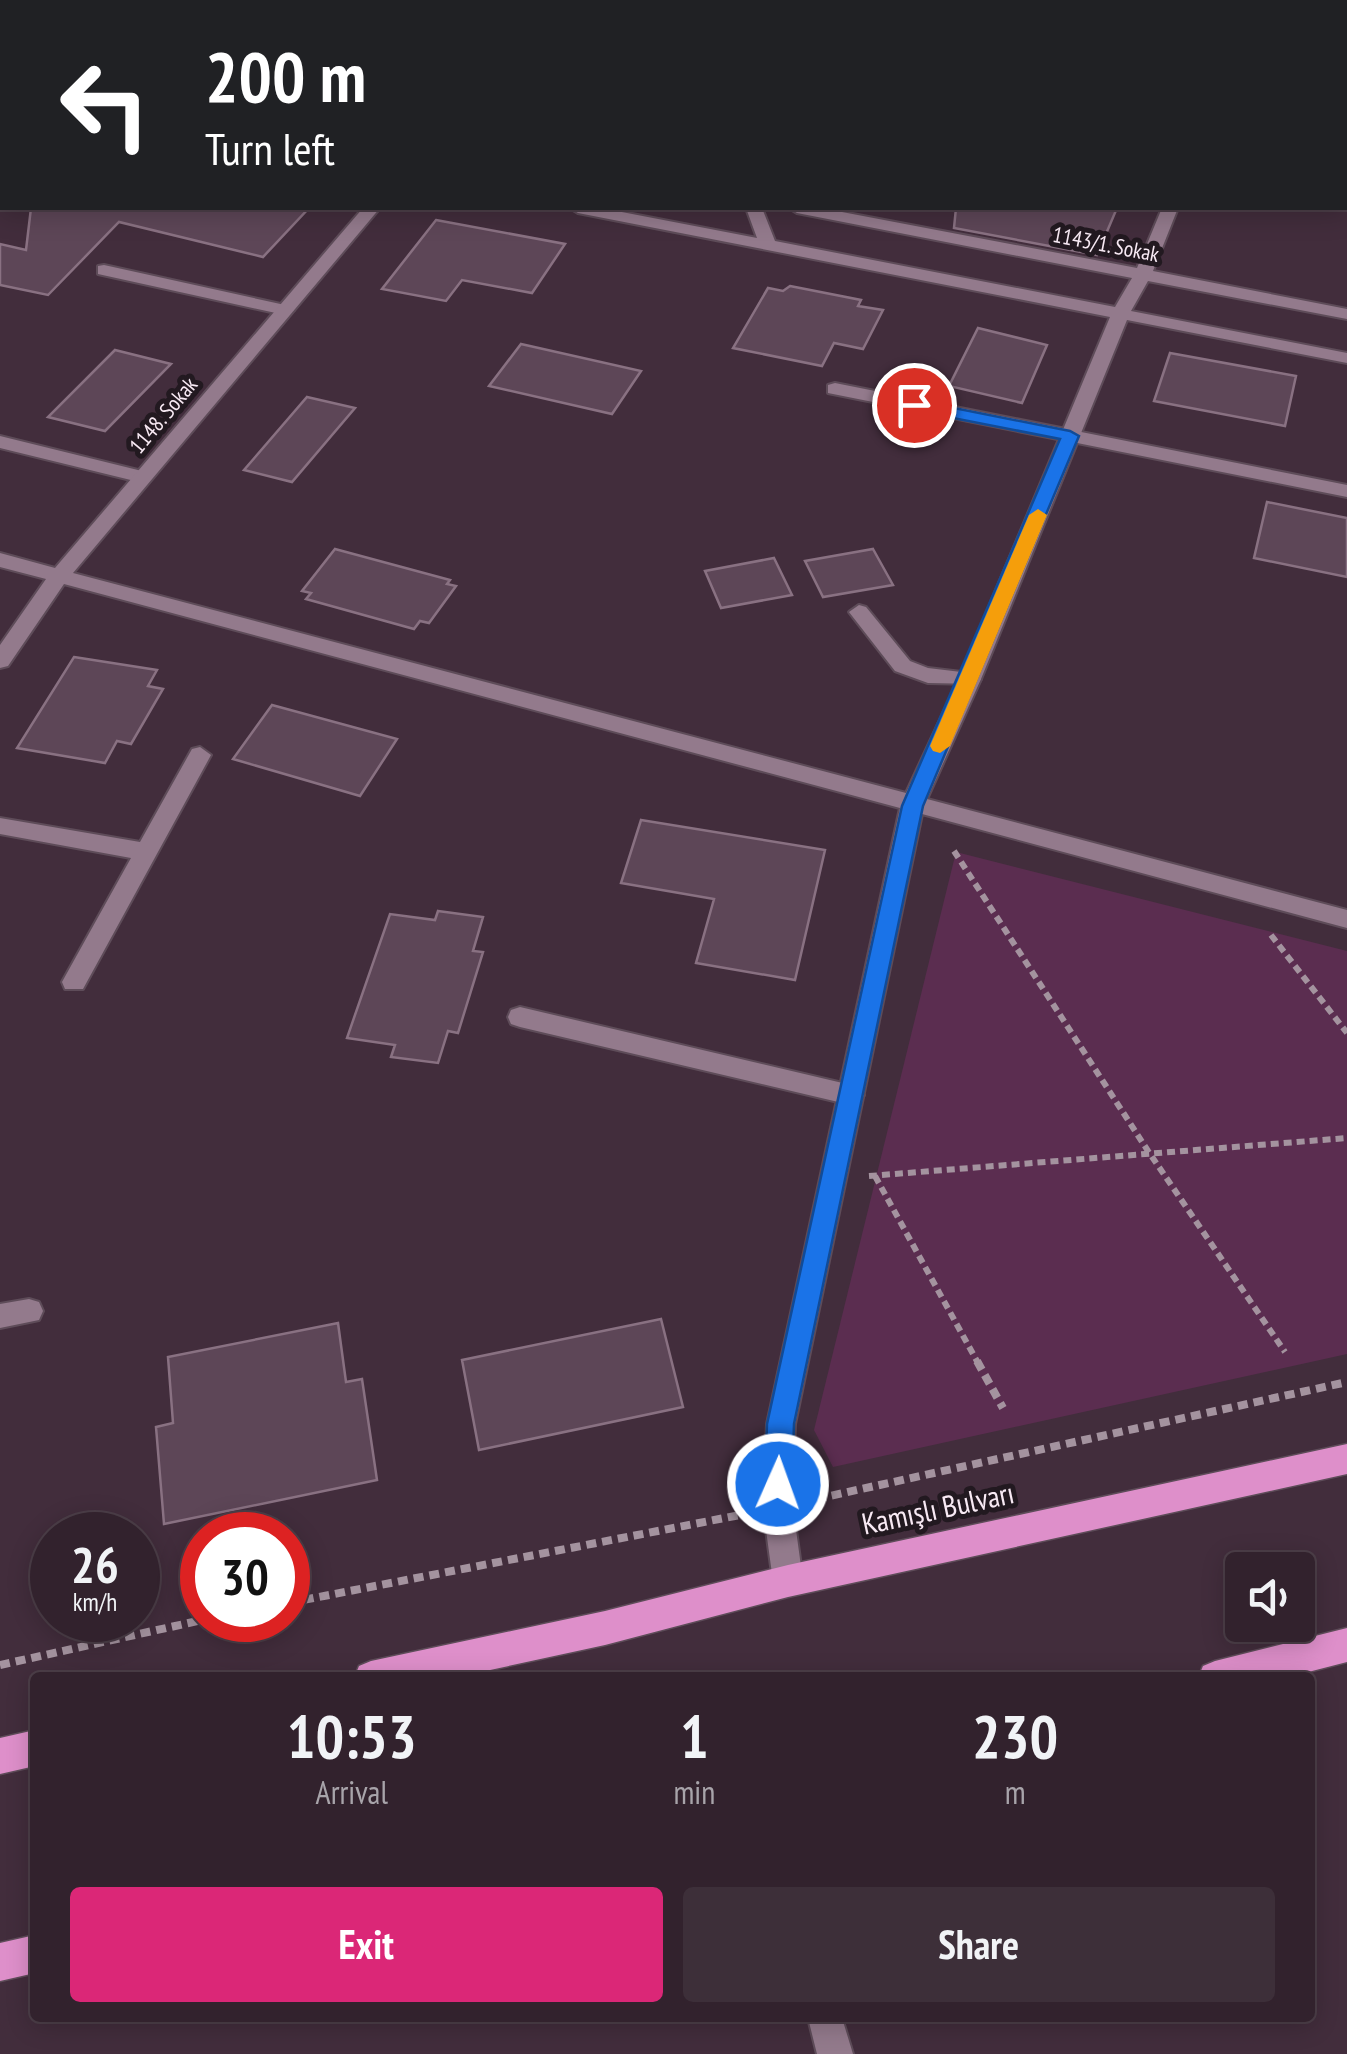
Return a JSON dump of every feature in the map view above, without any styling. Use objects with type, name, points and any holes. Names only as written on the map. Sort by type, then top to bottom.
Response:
[{"type":"highway","name":"Kamışlı Bulvarı","points":[[399,1672],[605,1628],[788,1580],[1347,1459]]},
{"type":"highway","points":[[1238,1672],[1347,1644]]},
{"type":"highway","points":[[0,1756],[30,1749]]},
{"type":"highway","points":[[0,1962],[30,1955]]},
{"type":"street","name":"1148. Sokak","points":[[0,661],[60,576],[370,210]]},
{"type":"street","points":[[588,210],[1347,358]]},
{"type":"street","points":[[755,210],[768,245]]},
{"type":"street","name":"1143/1. Sokak","points":[[808,210],[1347,314]]},
{"type":"street","points":[[788,1580],[778,1508],[780,1424],[912,806],[970,679],[1121,314],[1143,274],[1169,210]]},
{"type":"street","points":[[104,270],[286,310]]},
{"type":"street","points":[[835,389],[1347,491]]},
{"type":"street","points":[[0,442],[143,477]]},
{"type":"street","points":[[0,560],[1347,920]]},
{"type":"street","points":[[859,612],[898,666],[921,677],[970,679]]},
{"type":"street","points":[[74,982],[200,755]]},
{"type":"street","points":[[0,826],[146,852]]},
{"type":"street","points":[[520,1018],[851,1095]]},
{"type":"street","points":[[0,1316],[30,1311]]},
{"type":"street","points":[[826,2022],[835,2054]]},
{"type":"path","points":[[912,806],[956,852],[1284,1352]]},
{"type":"path","points":[[1237,890],[1347,1033]]},
{"type":"path","points":[[833,1177],[1148,1150],[1347,1138]]},
{"type":"path","points":[[876,1176],[1003,1408]]},
{"type":"path","points":[[0,1665],[180,1625]]},
{"type":"shaded area","points":[[956,852],[1347,951],[1347,1354],[833,1467],[814,1430]]},
{"type":"building","points":[[31,210],[307,210],[263,257],[119,222],[48,295],[0,285],[0,244],[26,250]]},
{"type":"building","points":[[956,210],[1116,210],[1097,255],[954,228]]},
{"type":"building","points":[[436,220],[565,244],[532,293],[462,280],[446,301],[382,289]]},
{"type":"building","points":[[790,286],[861,300],[858,306],[883,310],[863,349],[834,343],[822,366],[733,348],[768,288],[783,291]]},
{"type":"building","points":[[978,328],[1047,345],[1022,403],[949,386]]},
{"type":"building","points":[[521,344],[641,371],[612,414],[489,386]]},
{"type":"building","points":[[115,350],[171,364],[105,431],[48,417]]},
{"type":"building","points":[[1170,353],[1296,376],[1285,426],[1154,401]]},
{"type":"building","points":[[307,397],[355,408],[292,482],[244,470]]},
{"type":"building","points":[[1267,502],[1347,518],[1347,577],[1254,558]]},
{"type":"building","points":[[335,549],[450,580],[447,584],[456,586],[429,623],[420,621],[414,629],[306,599],[311,593],[302,591]]},
{"type":"building","points":[[873,549],[893,585],[823,597],[805,561]]},
{"type":"building","points":[[774,558],[792,595],[721,608],[705,571]]},
{"type":"building","points":[[74,657],[157,670],[148,686],[163,689],[131,744],[117,741],[105,763],[17,748]]},
{"type":"building","points":[[272,705],[397,739],[360,796],[233,759]]},
{"type":"building","points":[[641,820],[825,850],[795,980],[696,963],[714,899],[621,883]]},
{"type":"building","points":[[438,911],[483,917],[473,951],[483,952],[458,1033],[448,1031],[438,1063],[391,1057],[395,1045],[347,1038],[390,914],[435,920]]},
{"type":"building","points":[[661,1319],[683,1407],[479,1450],[462,1360]]},
{"type":"building","points":[[338,1323],[346,1382],[362,1379],[377,1480],[222,1512],[180,1512],[180,1521],[164,1524],[156,1427],[173,1423],[168,1357]]},
{"type":"slow traffic","points":[[940,746],[1038,515]]},
{"type":"route","points":[[778,1484],[780,1424],[912,806],[970,679],[1070,436],[914,405]]}]
